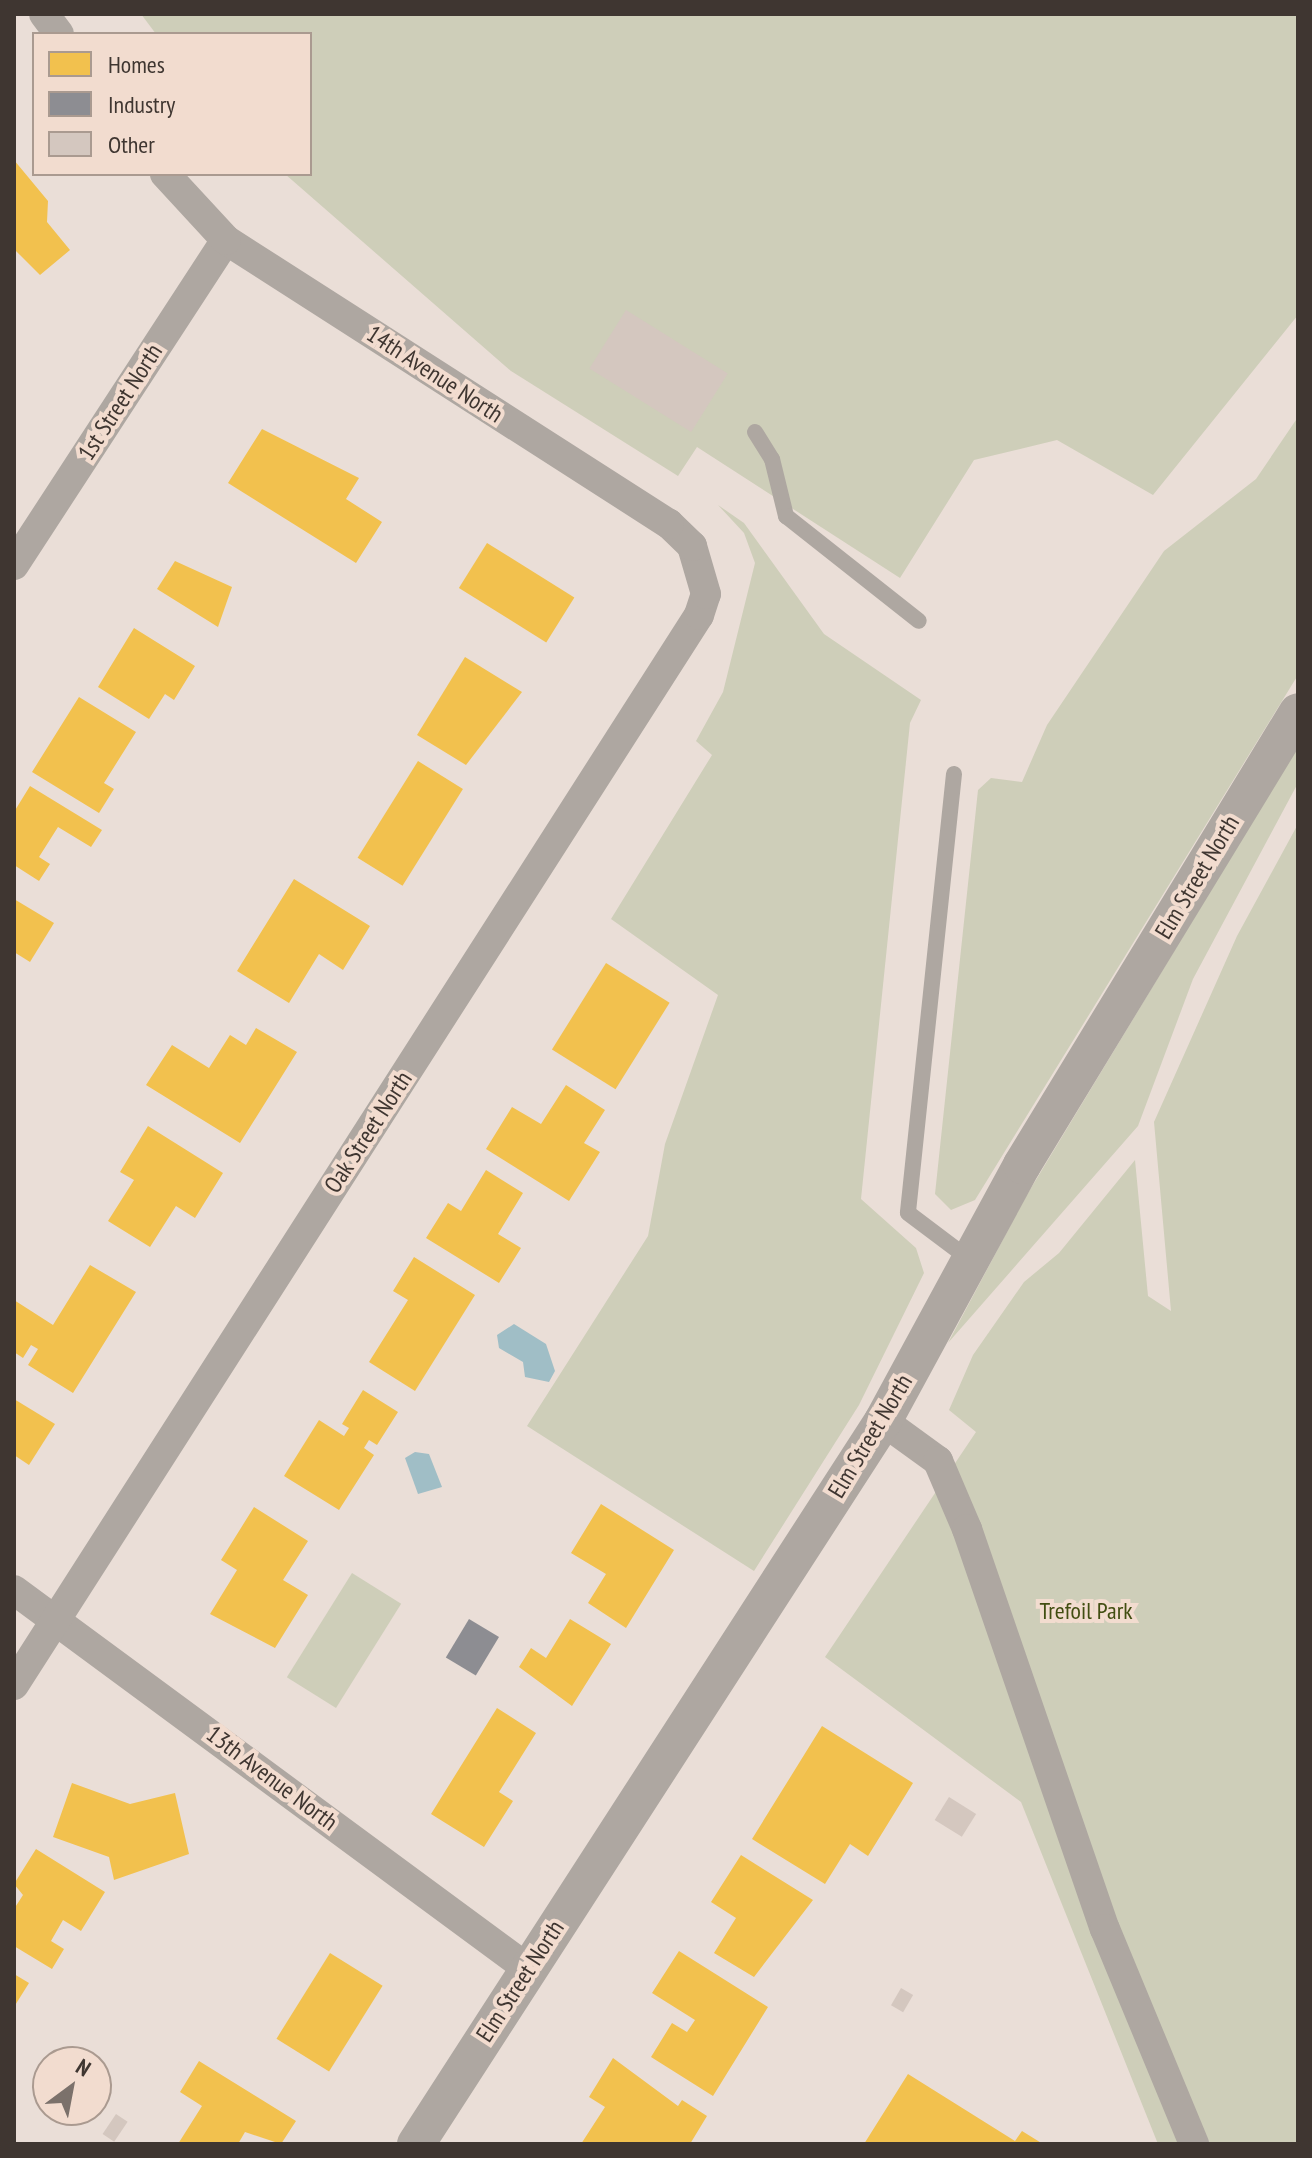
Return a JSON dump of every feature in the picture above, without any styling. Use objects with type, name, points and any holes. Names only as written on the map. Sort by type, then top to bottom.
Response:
[{"type":"street","points":[[44,14],[58,32]]},
{"type":"street","name":"14th Avenue North","points":[[167,176],[226,240],[669,524],[692,546],[705,573]]},
{"type":"street","name":"1st Street North","points":[[14,565],[226,240]]},
{"type":"street","name":"Oak Street North","points":[[14,1685],[699,615],[705,573]]},
{"type":"street","name":"Elm Street North","points":[[416,2144],[883,1421],[968,1258],[1298,712]]},
{"type":"street","points":[[883,1421],[938,1461],[962,1515],[1105,1929],[1194,2144]]},
{"type":"street","name":"13th Avenue North","points":[[14,1590],[57,1617],[528,1969]]},
{"type":"lane","points":[[755,432],[772,459],[786,516],[919,621]]},
{"type":"lane","points":[[954,774],[908,1213],[968,1258]]},
{"type":"green space","points":[[141,14],[1298,14],[1298,315],[1153,495],[1057,440],[974,460],[900,578],[697,447],[678,476],[511,371],[287,176],[312,176],[312,32],[154,32]]},
{"type":"green space","points":[[1298,417],[1298,675],[975,1200],[951,1210],[935,1194],[978,790],[991,778],[1022,782],[1047,725],[1164,551],[1256,479]]},
{"type":"green space","points":[[718,505],[744,523],[824,634],[921,700],[910,723],[861,1199],[916,1248],[924,1273],[859,1405],[754,1571],[527,1426],[648,1236],[665,1144],[718,995],[611,919],[712,755],[696,741],[723,692],[755,563],[744,533]]},
{"type":"green space","points":[[1298,746],[1298,783],[1193,979],[1138,1126],[948,1343],[1025,1198]]},
{"type":"green space","name":"Trefoil Park","points":[[1298,824],[1298,2144],[1158,2144],[1021,1802],[825,1657],[976,1432],[949,1410],[973,1355],[1024,1282],[1059,1253],[1135,1160],[1148,1296],[1171,1311],[1154,1122],[1237,936]]},
{"type":"green space","points":[[352,1573],[401,1604],[336,1708],[287,1677]]},
{"type":"water","points":[[514,1324],[546,1344],[555,1371],[549,1382],[525,1377],[523,1362],[499,1348],[497,1335]]},
{"type":"water","points":[[415,1452],[429,1454],[442,1487],[418,1494],[405,1458]]},
{"type":"building: Homes","points":[[14,160],[48,201],[47,222],[70,250],[40,275],[14,249]]},
{"type":"building: Homes","points":[[262,429],[359,478],[346,499],[382,522],[356,563],[228,483]]},
{"type":"building: Homes","points":[[487,543],[574,598],[546,643],[459,588]]},
{"type":"building: Homes","points":[[175,561],[232,587],[218,627],[157,589]]},
{"type":"building: Homes","points":[[134,628],[195,666],[174,700],[165,694],[149,719],[98,687]]},
{"type":"building: Homes","points":[[465,657],[522,692],[466,765],[417,735]]},
{"type":"building: Homes","points":[[79,697],[136,732],[104,783],[114,789],[99,813],[32,772]]},
{"type":"building: Homes","points":[[418,761],[463,789],[403,886],[358,858]]},
{"type":"building: Homes","points":[[30,786],[102,830],[91,847],[58,827],[39,857],[50,864],[39,881],[14,865],[14,812]]},
{"type":"building: Homes","points":[[294,879],[370,926],[343,970],[319,954],[289,1003],[237,971]]},
{"type":"building: Homes","points":[[14,899],[54,923],[30,962],[14,952]]},
{"type":"building: Homes","points":[[606,963],[670,1003],[616,1089],[552,1050]]},
{"type":"building: Homes","points":[[256,1028],[297,1052],[240,1143],[146,1085],[172,1045],[209,1068],[230,1035],[246,1045]]},
{"type":"building: Homes","points":[[566,1085],[605,1110],[584,1143],[600,1152],[569,1201],[486,1149],[512,1107],[541,1124]]},
{"type":"building: Homes","points":[[148,1126],[223,1173],[195,1218],[176,1206],[150,1247],[108,1221],[134,1180],[120,1172]]},
{"type":"building: Homes","points":[[486,1170],[523,1193],[498,1234],[521,1248],[499,1283],[426,1238],[448,1203],[461,1211]]},
{"type":"building: Homes","points":[[414,1257],[475,1295],[415,1391],[369,1362],[408,1300],[393,1291]]},
{"type":"building: Homes","points":[[90,1265],[136,1292],[73,1393],[28,1365],[38,1349],[31,1345],[23,1358],[14,1352],[14,1300],[53,1325]]},
{"type":"building: Homes","points":[[363,1390],[398,1412],[377,1445],[369,1440],[364,1448],[374,1455],[339,1510],[284,1476],[319,1420],[344,1436],[349,1428],[342,1424]]},
{"type":"building: Homes","points":[[14,1399],[55,1424],[29,1465],[14,1455]]},
{"type":"building: Homes","points":[[601,1504],[674,1550],[626,1628],[588,1603],[606,1574],[571,1553]]},
{"type":"building: Homes","points":[[254,1507],[308,1541],[283,1580],[308,1595],[275,1648],[210,1614],[237,1570],[221,1560]]},
{"type":"building: Homes","points":[[570,1619],[611,1644],[572,1706],[519,1667],[531,1648],[546,1658]]},
{"type":"building: Homes","points":[[497,1708],[536,1733],[499,1792],[513,1801],[484,1847],[431,1814]]},
{"type":"building: Homes","points":[[822,1726],[913,1783],[868,1856],[850,1844],[825,1884],[752,1839]]},
{"type":"building: Homes","points":[[72,1783],[130,1804],[175,1793],[189,1854],[114,1880],[109,1857],[53,1837]]},
{"type":"building: Homes","points":[[36,1849],[105,1892],[81,1931],[63,1920],[51,1941],[64,1949],[52,1969],[14,1946],[14,1909],[23,1895],[14,1884]]},
{"type":"building: Homes","points":[[741,1855],[813,1900],[754,1977],[714,1953],[736,1918],[711,1902]]},
{"type":"building: Homes","points":[[679,1951],[768,2007],[713,2096],[651,2057],[672,2023],[687,2032],[695,2020],[652,1993]]},
{"type":"building: Homes","points":[[330,1953],[383,1986],[329,2072],[276,2039]]},
{"type":"building: Homes","points":[[14,1974],[29,1983],[14,2007]]},
{"type":"building: Homes","points":[[613,2058],[678,2106],[682,2100],[707,2116],[690,2144],[581,2144],[605,2107],[589,2097]]},
{"type":"building: Homes","points":[[199,2061],[296,2121],[281,2144],[245,2132],[238,2144],[178,2144],[202,2106],[180,2092]]},
{"type":"building: Homes","points":[[908,2074],[1015,2141],[1022,2131],[1043,2144],[864,2144]]},
{"type":"building: Industry","points":[[469,1619],[499,1637],[476,1676],[446,1658]]},
{"type":"building: Other","points":[[626,310],[728,374],[691,432],[589,369]]},
{"type":"building: Other","points":[[949,1797],[976,1814],[962,1837],[935,1820]]},
{"type":"building: Other","points":[[901,1988],[913,1995],[903,2012],[891,2005]]},
{"type":"building: Other","points":[[116,2114],[128,2122],[114,2142],[103,2134],[108,2126],[112,2126]]}]
